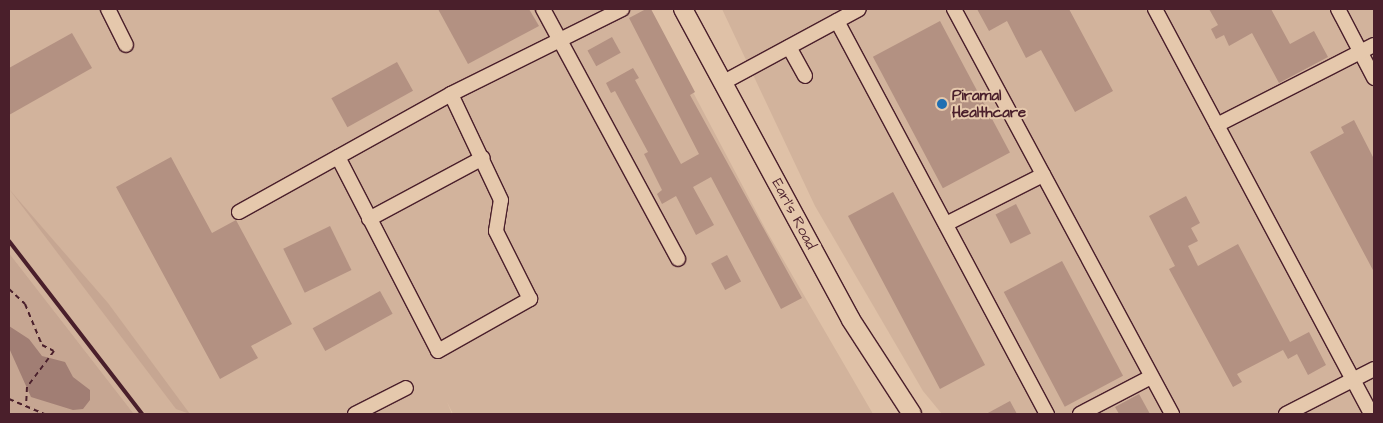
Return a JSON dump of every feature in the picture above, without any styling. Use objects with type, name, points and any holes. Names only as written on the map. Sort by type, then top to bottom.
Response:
[{"type":"main road","name":"Earl's Road","points":[[683,9],[851,320],[912,414]]},
{"type":"lane","points":[[108,9],[126,45]]},
{"type":"lane","points":[[543,9],[678,259]]},
{"type":"lane","points":[[239,212],[451,94],[622,9]]},
{"type":"lane","points":[[724,82],[859,9]]},
{"type":"lane","points":[[954,9],[1172,414]]},
{"type":"lane","points":[[1156,9],[1371,414]]},
{"type":"lane","points":[[1338,9],[1374,78]]},
{"type":"lane","points":[[837,21],[1047,414]]},
{"type":"lane","points":[[1218,126],[1374,45]]},
{"type":"lane","points":[[788,47],[804,76]]},
{"type":"lane","points":[[338,157],[438,351],[530,299],[496,231],[501,200],[484,158],[451,94]]},
{"type":"lane","points":[[369,219],[484,158]]},
{"type":"lane","points":[[946,224],[1044,175]]},
{"type":"lane","points":[[1286,414],[1304,410],[1374,368]]},
{"type":"lane","points":[[1080,414],[1152,377]]},
{"type":"lane","points":[[355,414],[406,388]]},
{"type":"path","points":[[9,290],[25,304],[42,346],[54,351],[51,358],[27,387],[26,404]]},
{"type":"path","points":[[9,399],[26,404],[45,414]]},
{"type":"shaded area","points":[[9,9],[649,9],[766,230],[873,414],[453,414],[447,402],[452,414],[134,414],[9,253]]},
{"type":"shaded area","points":[[722,9],[1374,9],[1374,414],[942,414],[923,391],[815,206]]},
{"type":"shaded area","points":[[9,189],[108,303],[190,414],[176,409]]},
{"type":"shaded area","points":[[9,253],[134,414],[9,414]]},
{"type":"shaded area","points":[[9,326],[29,339],[42,356],[65,362],[73,377],[90,390],[90,400],[83,409],[73,410],[31,397],[9,348]]},
{"type":"building","points":[[438,9],[529,9],[539,26],[468,64]]},
{"type":"building","points":[[646,9],[651,9],[695,92],[690,95],[802,298],[781,309],[711,177],[693,187],[714,225],[696,235],[676,196],[662,204],[657,194],[662,190],[644,154],[648,152],[615,91],[611,93],[606,83],[633,68],[639,78],[635,80],[681,164],[699,154],[629,18]]},
{"type":"building","points":[[977,9],[1069,9],[1113,91],[1075,112],[1041,50],[1026,58],[1007,21],[989,31]]},
{"type":"building","points":[[1209,9],[1271,9],[1290,44],[1314,31],[1328,57],[1279,83],[1252,33],[1229,46],[1224,35],[1216,39],[1211,29],[1218,25]]},
{"type":"building","name":"Piramal Healthcare","points":[[940,21],[1010,153],[943,188],[873,57]]},
{"type":"building","points":[[72,33],[92,68],[9,115],[9,68]]},
{"type":"building","points":[[612,37],[621,53],[596,66],[588,51]]},
{"type":"building","points":[[397,62],[413,91],[347,127],[331,98]]},
{"type":"building","points":[[1354,120],[1374,159],[1374,272],[1310,152],[1344,133],[1341,127]]},
{"type":"building","points":[[171,157],[212,233],[236,220],[292,324],[251,346],[258,358],[220,379],[116,187]]},
{"type":"building","points":[[893,192],[985,365],[940,389],[848,216]]},
{"type":"building","points":[[1186,196],[1200,223],[1191,228],[1198,241],[1188,246],[1198,266],[1238,244],[1290,342],[1309,332],[1326,365],[1308,375],[1297,354],[1288,359],[1283,350],[1237,374],[1242,382],[1233,387],[1169,269],[1175,266],[1149,216]]},
{"type":"building","points":[[1016,204],[1031,233],[1010,244],[996,214]]},
{"type":"building","points":[[330,226],[351,270],[305,293],[283,249]]},
{"type":"building","points":[[727,255],[741,281],[725,290],[711,263]]},
{"type":"building","points":[[1062,261],[1123,376],[1065,407],[1004,292]]},
{"type":"building","points":[[380,291],[393,314],[325,351],[313,328]]},
{"type":"building","points":[[1139,394],[1150,414],[1119,414],[1115,407]]},
{"type":"building","points":[[1010,401],[1017,414],[986,414]]},
{"type":"railway","points":[[9,241],[142,414]]},
{"type":"place","name":"Piramal Healthcare","points":[[942,104]]}]
